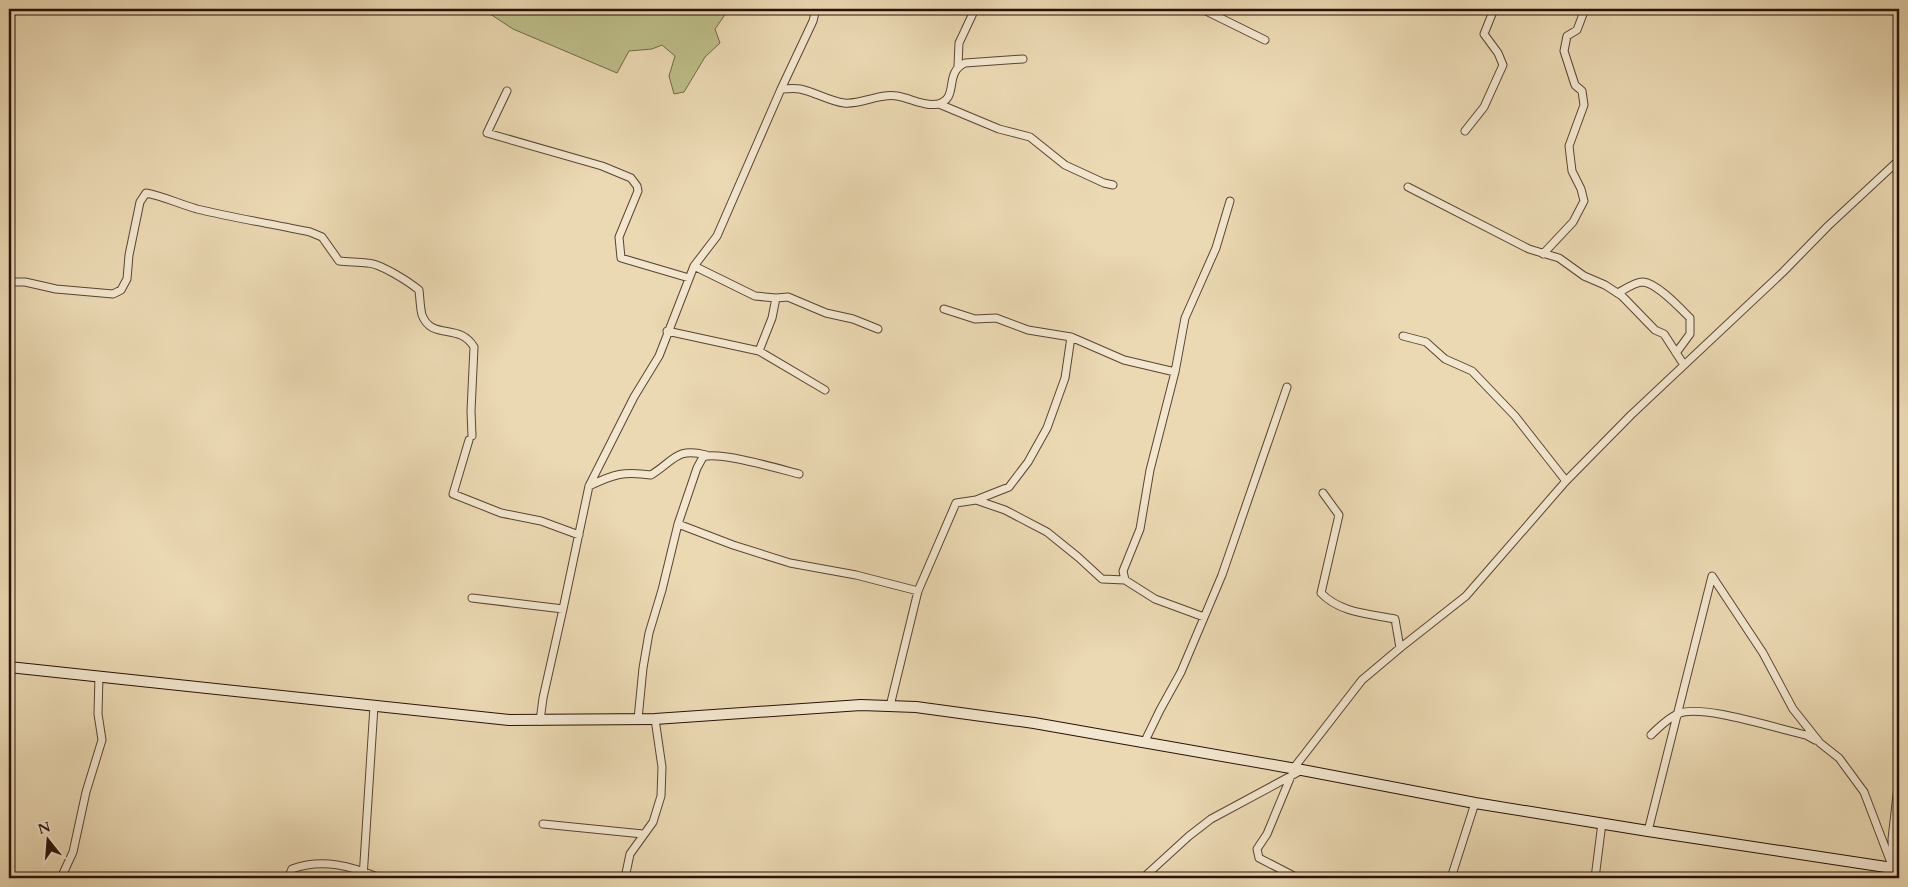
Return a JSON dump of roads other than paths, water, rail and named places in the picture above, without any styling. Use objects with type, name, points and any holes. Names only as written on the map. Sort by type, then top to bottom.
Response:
[{"type":"main road","points":[[9,667],[509,720],[655,719],[852,705],[890,706],[969,713],[1295,772],[1648,832],[1896,869]]},
{"type":"street","points":[[540,721],[542,698],[589,486],[634,397],[658,356],[694,266],[716,236],[813,21],[816,9]]},
{"type":"street","points":[[958,66],[959,43],[975,9]]},
{"type":"street","points":[[1202,9],[1265,40]]},
{"type":"street","points":[[1465,131],[1484,107],[1503,66],[1498,53],[1484,34],[1494,9]]},
{"type":"street","points":[[1543,254],[1573,222],[1584,201],[1581,189],[1572,171],[1570,146],[1584,105],[1582,91],[1575,85],[1564,51],[1567,36],[1577,30],[1585,9]]},
{"type":"street","points":[[939,104],[946,100],[950,94],[954,70],[958,66],[965,63],[1022,59]]},
{"type":"street","points":[[781,89],[798,88],[846,103],[897,96],[930,104],[939,104],[999,129],[1030,137],[1065,165],[1112,185]]},
{"type":"street","points":[[507,91],[486,134],[602,166],[631,178],[638,191],[619,237],[621,258],[689,278]]},
{"type":"street","points":[[1293,878],[1292,875],[1259,858],[1257,849],[1267,834],[1295,772],[1362,680],[1466,596],[1566,481],[1784,272],[1828,226],[1899,160]]},
{"type":"street","points":[[1408,187],[1529,249],[1559,258],[1584,276],[1605,285],[1618,294],[1655,330],[1664,334],[1684,366]]},
{"type":"street","points":[[9,282],[24,282],[56,289],[113,294],[121,290],[126,279],[140,202],[146,193],[198,209],[310,232],[322,237],[339,261],[369,262],[407,280],[419,290],[422,314],[428,325],[436,329],[463,335],[469,339],[474,348],[470,438],[453,494],[501,513],[541,521],[578,535]]},
{"type":"street","points":[[1125,580],[1123,571],[1140,529],[1150,470],[1175,372],[1185,318],[1216,248],[1230,202]]},
{"type":"street","points":[[694,266],[755,296],[788,297],[826,313],[854,319],[878,329]]},
{"type":"street","points":[[1618,294],[1632,285],[1644,282],[1657,288],[1690,318],[1690,334],[1676,353]]},
{"type":"street","points":[[759,351],[772,318],[776,298]]},
{"type":"street","points":[[944,310],[975,319],[996,318],[1028,330],[1071,337],[1124,360],[1175,372]]},
{"type":"street","points":[[667,330],[759,351],[825,390]]},
{"type":"street","points":[[1403,336],[1426,342],[1445,359],[1472,371],[1515,416],[1566,481]]},
{"type":"street","points":[[890,706],[918,591],[956,503],[976,500],[1009,487],[1028,462],[1048,428],[1065,378],[1071,337]]},
{"type":"street","points":[[1144,744],[1160,710],[1182,672],[1222,575],[1287,387]]},
{"type":"street","points":[[589,486],[613,475],[639,474],[651,476],[682,453],[692,452],[706,456],[740,459],[799,474]]},
{"type":"street","points":[[638,719],[643,668],[649,634],[678,524],[697,468],[703,457],[706,456]]},
{"type":"street","points":[[1323,493],[1336,508],[1339,515],[1321,594],[1328,601],[1360,613],[1395,619],[1400,648]]},
{"type":"street","points":[[976,500],[1005,510],[1047,532],[1102,579],[1125,580],[1155,598],[1204,617]]},
{"type":"street","points":[[678,524],[733,545],[790,563],[856,575],[918,591]]},
{"type":"street","points":[[1648,832],[1712,576],[1763,653],[1793,709],[1820,743]]},
{"type":"street","points":[[472,598],[563,609]]},
{"type":"street","points":[[62,878],[73,852],[86,792],[102,740],[98,714],[99,676]]},
{"type":"street","points":[[363,875],[374,706]]},
{"type":"street","points":[[1651,736],[1678,713],[1698,710],[1723,714],[1806,735],[1839,758],[1864,792],[1896,869]]},
{"type":"street","points":[[625,878],[630,854],[653,822],[661,796],[662,767],[655,719]]},
{"type":"street","points":[[1143,878],[1189,836],[1211,819],[1295,772]]},
{"type":"street","points":[[1896,869],[1892,838],[1899,777]]},
{"type":"street","points":[[1451,878],[1475,802]]},
{"type":"street","points":[[1595,878],[1602,823]]},
{"type":"street","points":[[543,824],[643,834]]},
{"type":"street","points":[[288,878],[292,869],[306,864],[333,863],[363,875],[380,878]]}]
